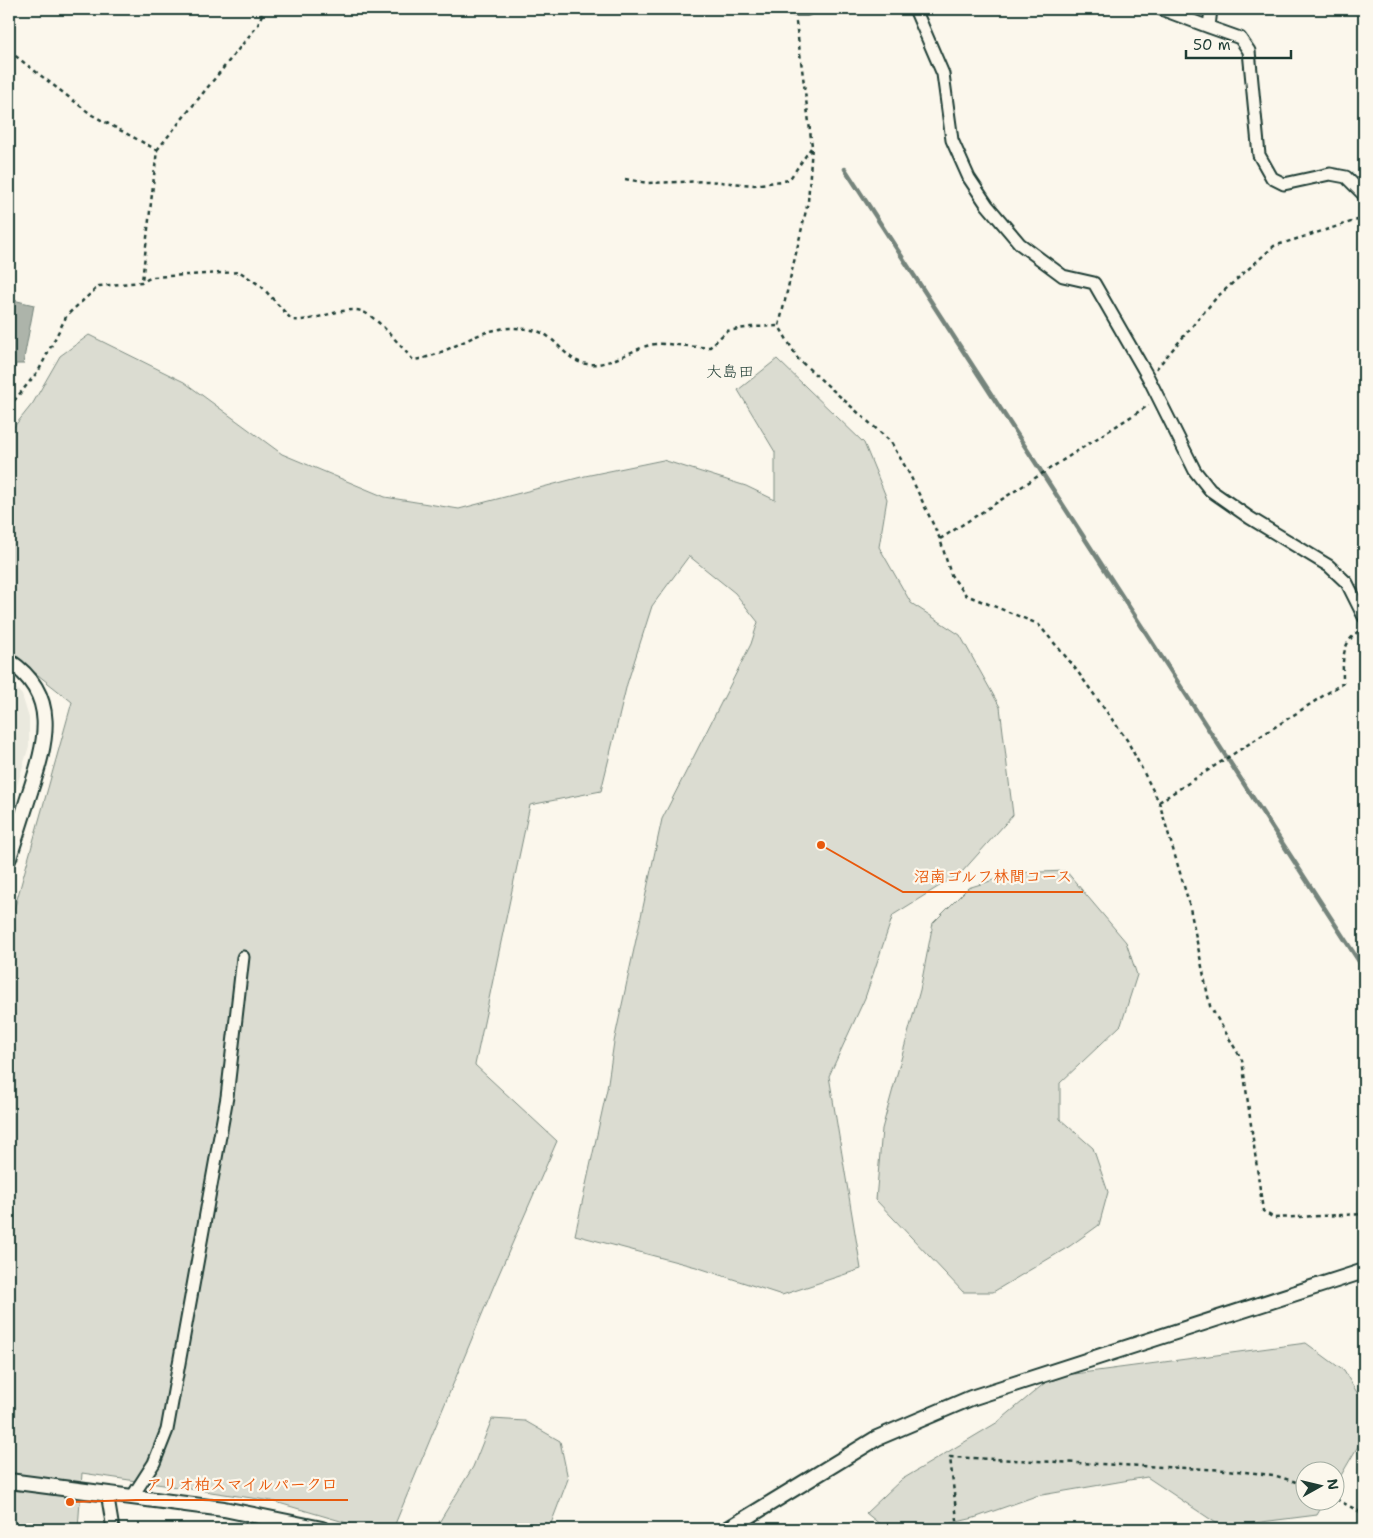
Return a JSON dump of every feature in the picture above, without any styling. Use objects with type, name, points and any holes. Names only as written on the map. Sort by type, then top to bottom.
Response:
[{"type":"street","points":[[794,9],[807,9]]},
{"type":"street","points":[[915,9],[943,74],[952,140],[969,178],[987,205],[1020,244],[1063,276],[1094,283],[1148,377],[1195,470],[1210,490],[1250,518],[1329,566],[1347,583],[1364,617]]},
{"type":"street","points":[[1161,9],[1240,38],[1249,51],[1259,155],[1272,178],[1284,184],[1330,174],[1346,177],[1364,195]]},
{"type":"street","points":[[1209,27],[1210,9]]},
{"type":"street","points":[[9,661],[34,684],[40,696],[46,724],[45,739],[39,765],[9,858]]},
{"type":"street","points":[[132,1497],[154,1463],[167,1430],[227,1097],[243,957]]},
{"type":"street","points":[[728,1529],[877,1438],[921,1418],[971,1398],[1364,1271]]},
{"type":"street","points":[[9,1481],[224,1509],[322,1529]]},
{"type":"street","points":[[108,1494],[113,1529]]},
{"type":"path","points":[[142,282],[157,150],[258,25],[264,9]]},
{"type":"path","points":[[794,9],[812,146],[808,202],[779,326],[798,359],[891,442],[910,475],[940,539],[951,575],[966,595],[1038,624],[1072,664],[1127,740],[1159,802],[1189,903],[1210,1006],[1242,1060],[1263,1211],[1274,1218],[1364,1214]]},
{"type":"path","points":[[9,51],[92,115],[157,150]]},
{"type":"path","points":[[625,179],[648,183],[708,181],[754,185],[789,180],[812,146]]},
{"type":"path","points":[[1148,377],[1162,364],[1217,297],[1274,246],[1364,218]]},
{"type":"path","points":[[9,407],[39,370],[67,315],[99,286],[142,282],[152,278],[240,272],[261,286],[292,320],[303,321],[357,310],[372,316],[413,360],[431,358],[487,330],[504,329],[543,333],[567,355],[587,364],[622,358],[646,346],[657,344],[710,347],[727,331],[751,327],[779,326]]},
{"type":"path","points":[[940,539],[1159,399]]},
{"type":"path","points":[[1159,802],[1343,683],[1343,648],[1353,634],[1364,627]]},
{"type":"path","points":[[958,1529],[950,1457],[1227,1470],[1273,1475],[1296,1482]]},
{"type":"path","points":[[1346,1504],[1364,1514]]},
{"type":"shaded area","points":[[9,299],[34,305],[23,364],[16,364],[9,382]]},
{"type":"shaded area","points":[[89,335],[184,382],[282,454],[385,497],[459,509],[585,476],[663,460],[746,486],[775,500],[775,452],[738,390],[777,359],[864,443],[887,499],[879,547],[911,603],[960,635],[1000,707],[1013,815],[962,872],[893,915],[865,998],[829,1076],[861,1269],[782,1295],[696,1267],[575,1235],[662,819],[751,644],[758,622],[735,593],[689,556],[652,606],[627,684],[601,791],[530,805],[475,1065],[557,1141],[495,1283],[393,1529],[368,1529],[272,1501],[82,1473],[78,1529],[9,1529],[9,928],[72,702],[9,652],[9,433],[33,403],[60,356]]},
{"type":"shaded area","points":[[9,680],[22,695],[29,718],[29,746],[9,812]]},
{"type":"shaded area","points":[[1066,871],[1126,942],[1137,975],[1121,1025],[1060,1083],[1060,1119],[1093,1148],[1108,1192],[1099,1225],[1070,1246],[993,1292],[963,1292],[876,1200],[882,1129],[920,990],[933,923],[968,888],[1016,873]]},
{"type":"shaded area","points":[[1306,1343],[1344,1371],[1364,1404],[1361,1441],[1346,1467],[1346,1460],[1296,1460],[1296,1510],[1320,1510],[1317,1515],[1222,1527],[1147,1477],[1036,1496],[974,1518],[927,1529],[886,1529],[866,1513],[901,1480],[998,1422],[1052,1377]]},
{"type":"shaded area","points":[[492,1419],[525,1421],[560,1441],[568,1479],[549,1529],[435,1529],[473,1467]]},
{"type":"waterway","points":[[845,169],[1364,969]]},
{"type":"place","name":"沼南ゴルフ林間コース","points":[[821,845]]},
{"type":"place","name":"アリオ柏スマイルパーク口","points":[[70,1502]]},
{"type":"district","name":"大島田","points":[[730,371]]}]
